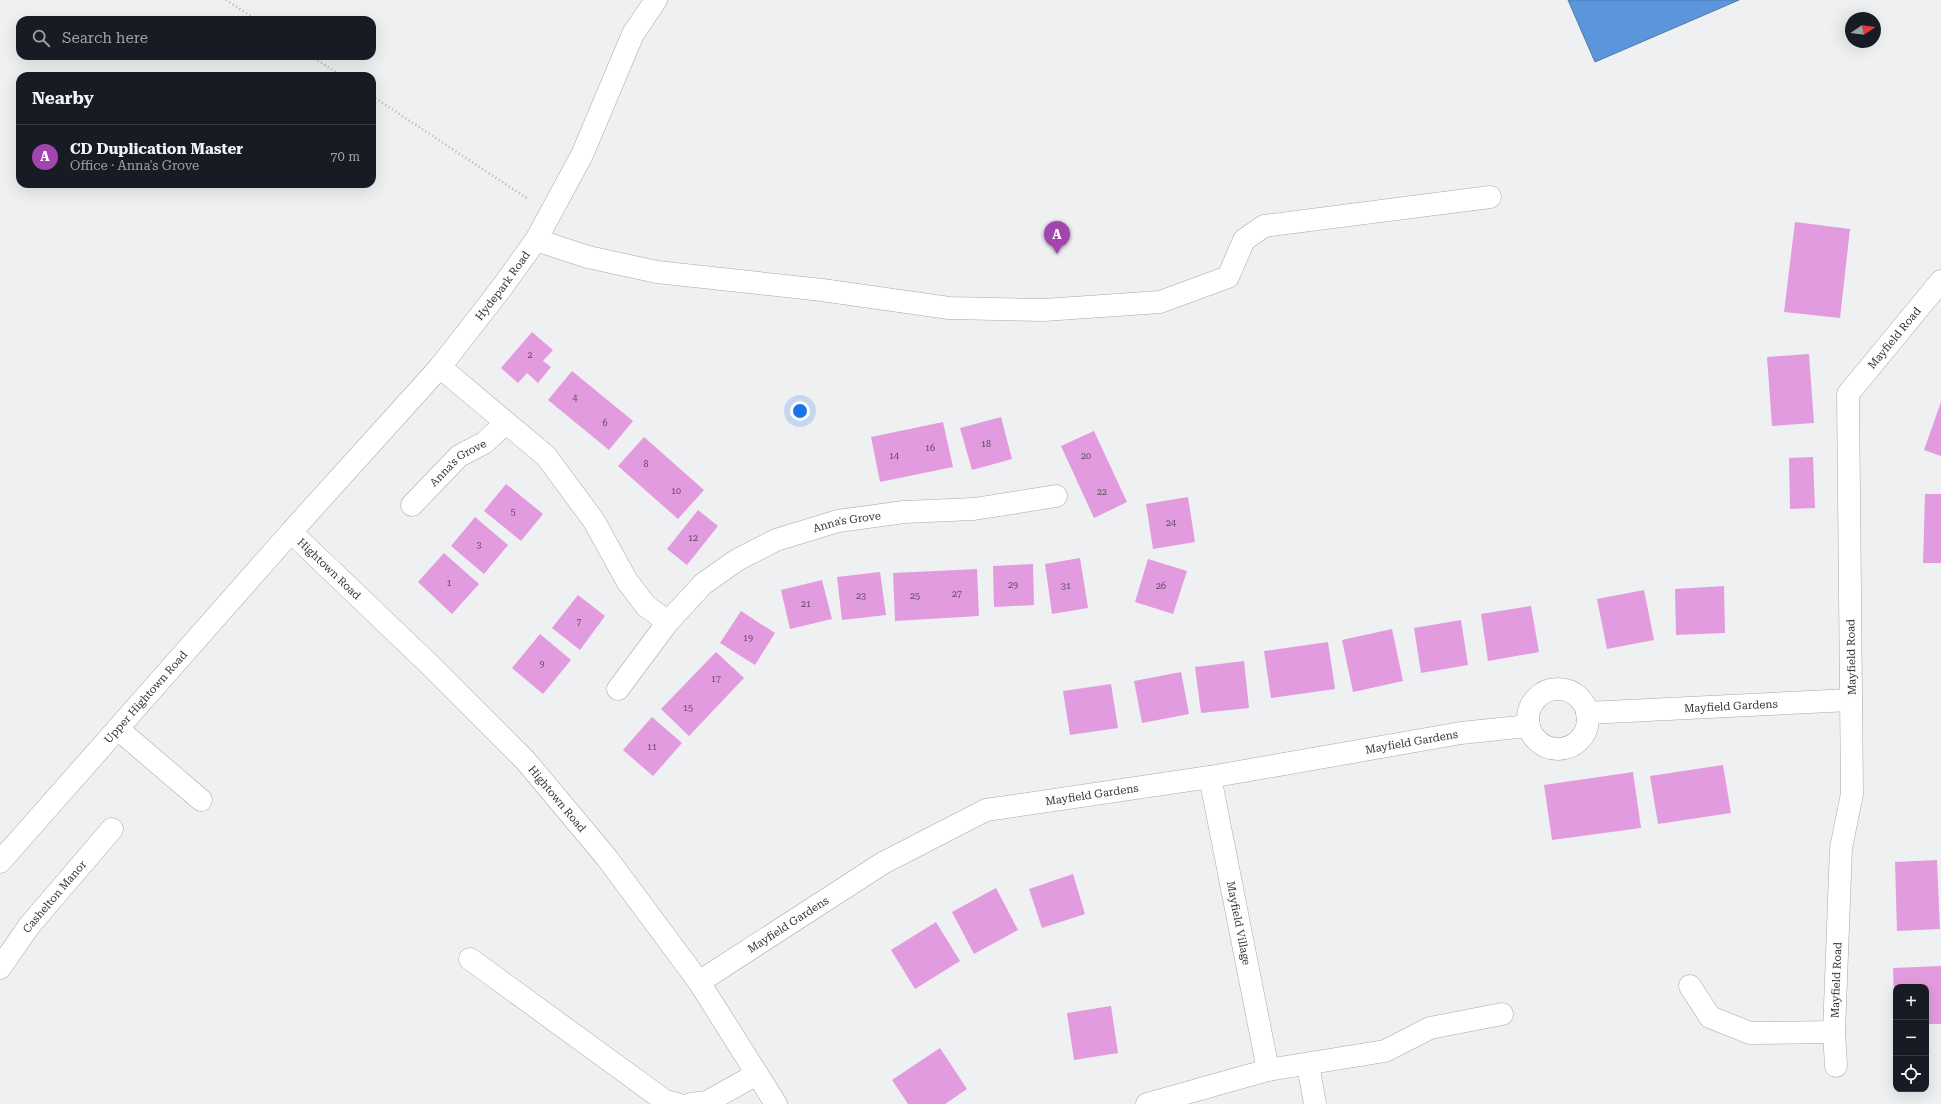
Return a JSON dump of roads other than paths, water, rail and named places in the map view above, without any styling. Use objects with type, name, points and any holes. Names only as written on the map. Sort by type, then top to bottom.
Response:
[{"type":"street","name":"Hydepark Road","points":[[291,532],[440,367],[500,290],[536,240],[582,155],[633,34],[656,0]]},
{"type":"street","points":[[536,240],[588,257],[657,272],[822,290],[949,308],[1044,310],[1160,302],[1228,277],[1244,240],[1264,226],[1490,197]]},
{"type":"street","name":"Mayfield Road","points":[[1836,1066],[1834,1032],[1841,848],[1852,794],[1848,394],[1941,281]]},
{"type":"street","points":[[440,367],[546,456],[594,521],[627,582],[646,606],[668,622]]},
{"type":"street","name":"Anna's Grove","points":[[412,505],[458,456],[484,443],[506,423]]},
{"type":"street","name":"Anna's Grove","points":[[618,689],[668,622],[703,584],[736,560],[776,540],[838,521],[904,512],[974,509],[1056,496]]},
{"type":"street","name":"Upper Hightown Road","points":[[0,862],[291,532]]},
{"type":"street","name":"Hightown Road","points":[[291,532],[430,666],[524,760],[607,858],[699,982],[776,1104]]},
{"type":"street","points":[[1561,689],[1578,696],[1584,704],[1587,713],[1588,723],[1585,733],[1578,741],[1565,748],[1550,748],[1540,743],[1533,736],[1529,726],[1530,708],[1535,700],[1543,693],[1551,690],[1561,689]]},
{"type":"street","name":"Mayfield Gardens","points":[[1587,713],[1851,700]]},
{"type":"street","name":"Mayfield Gardens","points":[[699,982],[883,864],[986,810],[1210,777],[1461,733],[1529,726]]},
{"type":"street","points":[[118,729],[201,800]]},
{"type":"street","name":"Mayfield Village","points":[[1210,777],[1268,1070]]},
{"type":"street","name":"Cashelton Manor","points":[[0,968],[29,926],[112,829]]},
{"type":"street","points":[[470,959],[665,1101],[677,1104]]},
{"type":"street","points":[[1690,986],[1710,1016],[1750,1033],[1834,1032]]},
{"type":"street","points":[[1148,1104],[1268,1070],[1308,1065],[1385,1051],[1430,1028],[1502,1014]]},
{"type":"street","points":[[1308,1065],[1315,1104]]},
{"type":"street","points":[[691,1104],[707,1102],[757,1074]]},
{"type":"water","points":[[1568,0],[1739,0],[1595,62]]},
{"type":"place","name":"CD Duplication Master","points":[[1057,254]]}]
